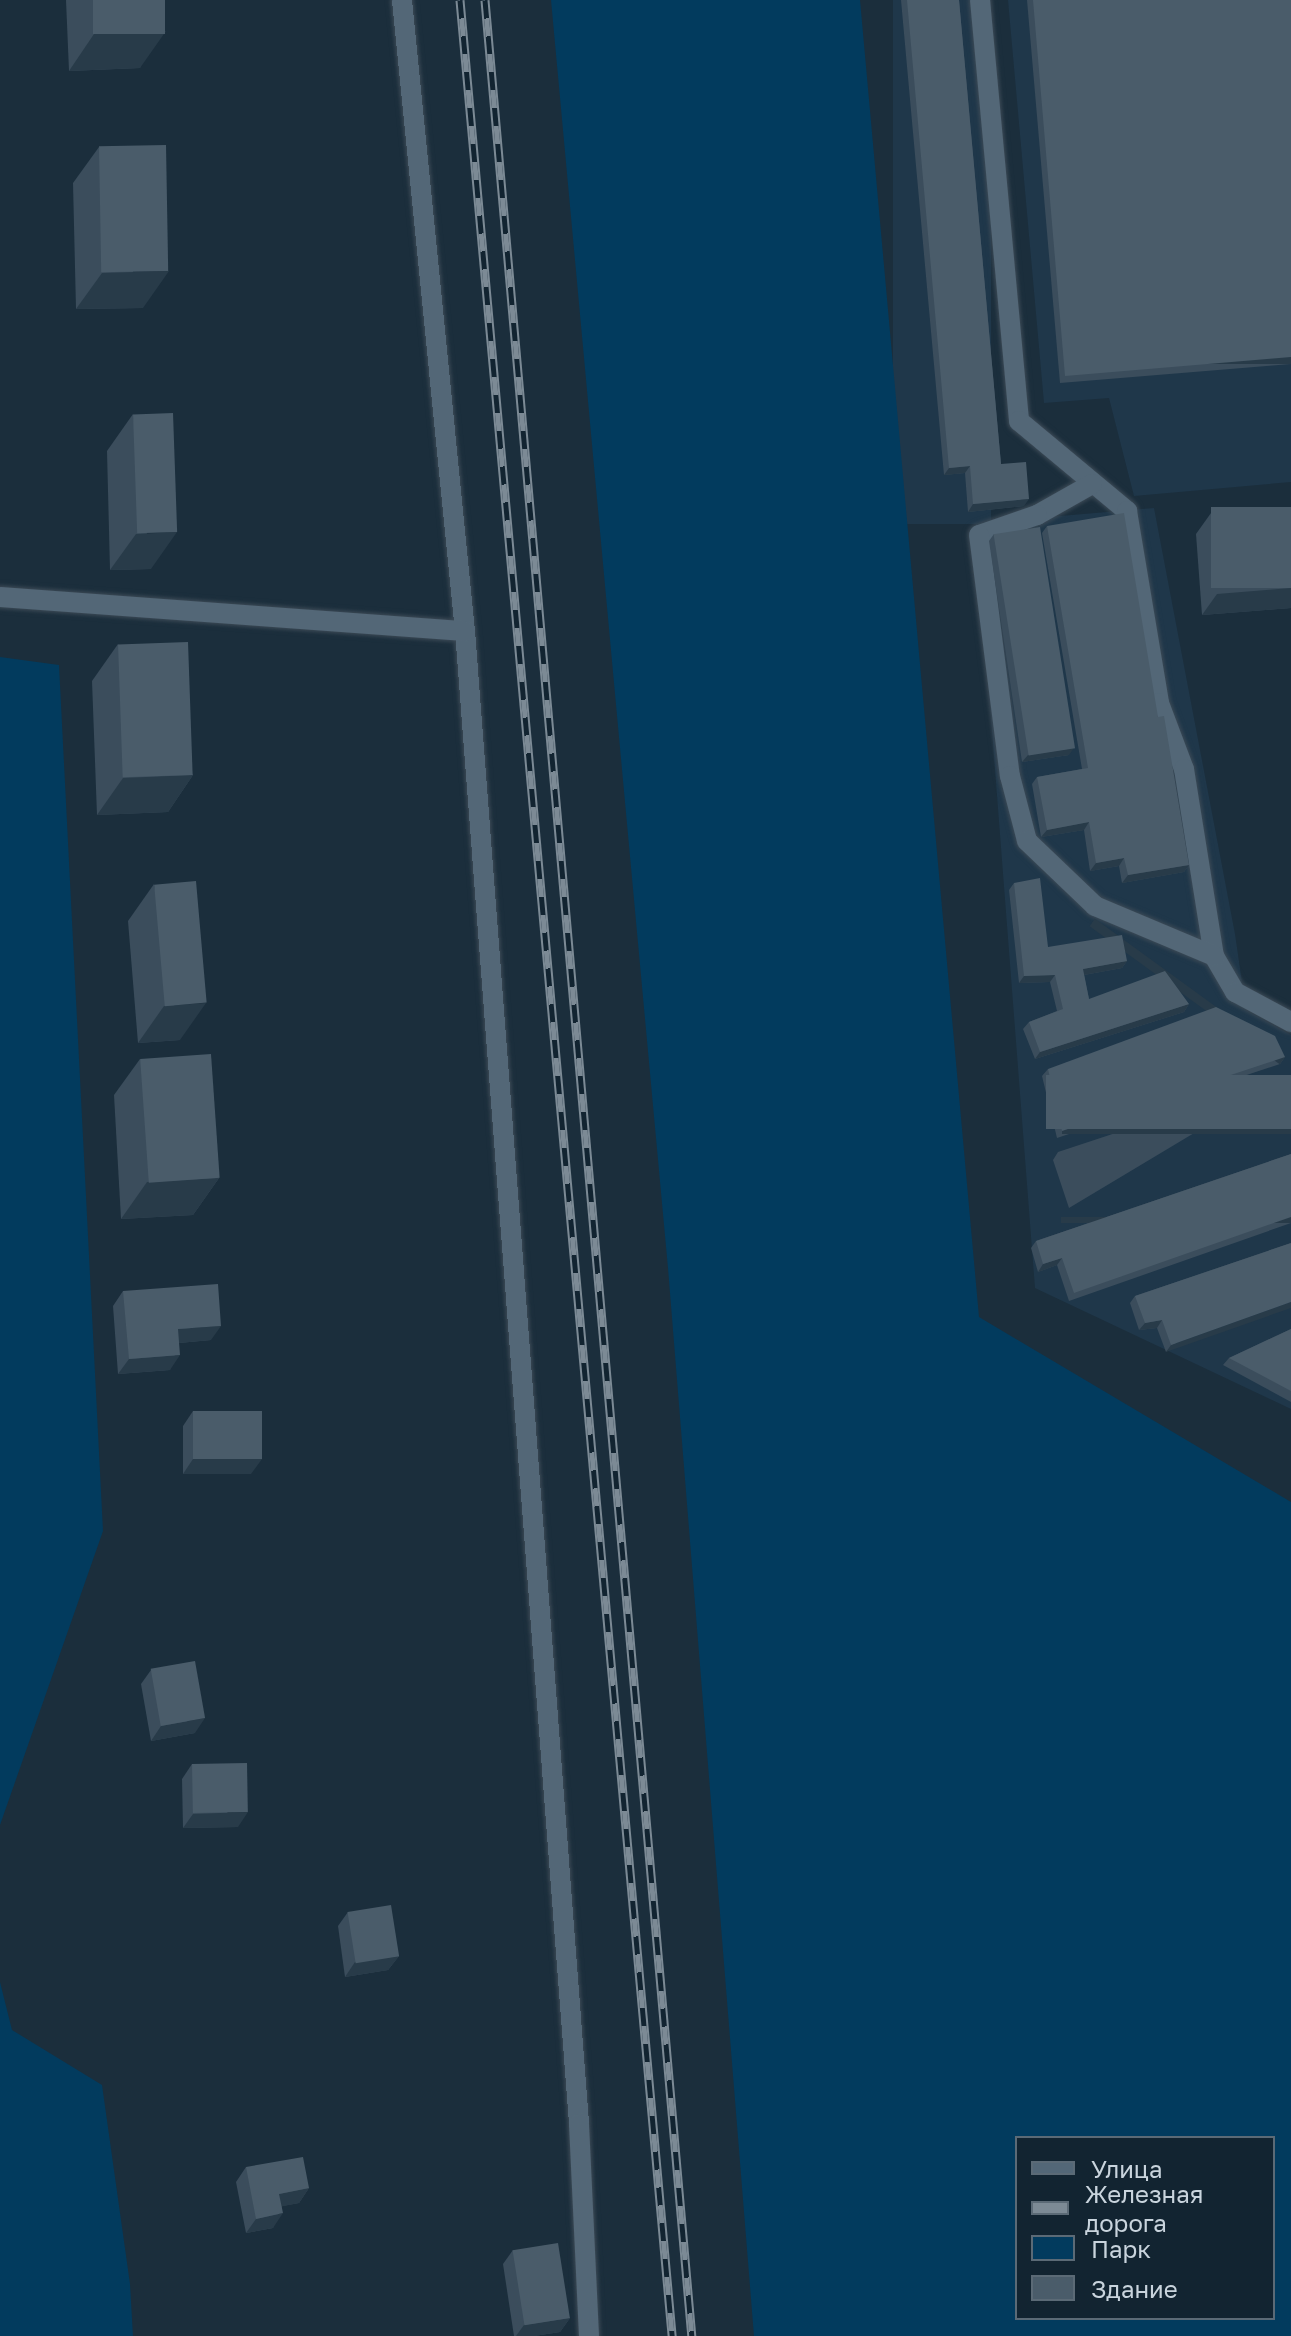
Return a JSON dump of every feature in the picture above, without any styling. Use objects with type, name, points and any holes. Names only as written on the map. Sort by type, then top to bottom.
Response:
[{"type":"street","points":[[402,0],[465,631],[579,2124],[589,2336]]},
{"type":"street","points":[[980,0],[1019,421],[1127,511],[1159,703],[1184,769],[1214,956],[1235,992],[1291,1022]]},
{"type":"street","points":[[1092,484],[1037,515],[979,535],[1010,776],[1020,815],[1027,841],[1095,906],[1214,956]]},
{"type":"street","points":[[0,597],[465,631]]},
{"type":"shaded area","points":[[893,0],[991,0],[991,524],[893,524]]},
{"type":"shaded area","points":[[1008,0],[1291,0],[1291,482],[1134,496],[1109,398],[1044,403]]},
{"type":"shaded area","points":[[1154,508],[1235,934],[1246,1010],[1291,1035],[1291,1409],[1035,1288],[976,523]]},
{"type":"green space","points":[[551,0],[860,0],[979,1317],[1291,1502],[1291,2336],[754,2336],[668,1268]]},
{"type":"green space","points":[[0,657],[59,665],[103,1531],[0,1825]]},
{"type":"green space","points":[[0,1982],[12,2030],[102,2085],[130,2284],[133,2336],[0,2336]]},
{"type":"building","points":[[93,0],[165,0],[165,34],[93,34]]},
{"type":"building","points":[[907,0],[959,0],[1001,464],[1026,462],[1029,499],[973,504],[970,466],[949,468]]},
{"type":"building","points":[[1033,0],[1291,0],[1291,357],[1065,376]]},
{"type":"building","points":[[166,145],[168,271],[101,272],[99,146]]},
{"type":"building","points":[[173,413],[177,532],[137,533],[133,414]]},
{"type":"building","points":[[1211,507],[1291,507],[1291,588],[1211,588]]},
{"type":"building","points":[[1124,513],[1158,717],[1164,716],[1189,865],[1128,875],[1124,858],[1096,863],[1089,822],[1047,830],[1037,777],[1088,768],[1047,526]]},
{"type":"building","points":[[1040,527],[1075,748],[1029,756],[994,534]]},
{"type":"building","points":[[188,642],[193,775],[123,777],[118,644]]},
{"type":"building","points":[[1040,878],[1048,947],[1122,935],[1127,961],[1083,969],[1089,999],[1165,971],[1189,1004],[1040,1052],[1029,1022],[1063,1009],[1055,975],[1024,976],[1014,883]]},
{"type":"building","points":[[196,881],[207,1003],[165,1006],[154,885]]},
{"type":"building","points":[[1216,1007],[1275,1036],[1285,1057],[1062,1131],[1048,1069]]},
{"type":"building","points":[[211,1054],[220,1178],[149,1183],[140,1059]]},
{"type":"building","points":[[1046,1075],[1291,1075],[1291,1129],[1046,1129]]},
{"type":"building","points":[[1291,1154],[1291,1217],[1074,1293],[1062,1258],[1043,1264],[1036,1241]]},
{"type":"building","points":[[1291,1243],[1291,1302],[1171,1345],[1162,1320],[1145,1323],[1135,1296]]},
{"type":"building","points":[[218,1284],[221,1326],[178,1329],[180,1355],[129,1359],[123,1291]]},
{"type":"building","points":[[1291,1329],[1291,1391],[1229,1358]]},
{"type":"building","points":[[193,1411],[262,1411],[262,1459],[193,1459]]},
{"type":"building","points":[[195,1661],[205,1718],[161,1726],[151,1669]]},
{"type":"building","points":[[247,1763],[248,1812],[193,1813],[192,1764]]},
{"type":"building","points":[[391,1905],[399,1956],[356,1963],[348,1912]]},
{"type":"building","points":[[303,2157],[309,2188],[279,2194],[283,2213],[256,2219],[246,2167]]},
{"type":"building","points":[[558,2243],[570,2318],[524,2325],[513,2250]]},
{"type":"railway","points":[[460,0],[672,2336]]},
{"type":"railway","points":[[485,0],[692,2336]]}]
